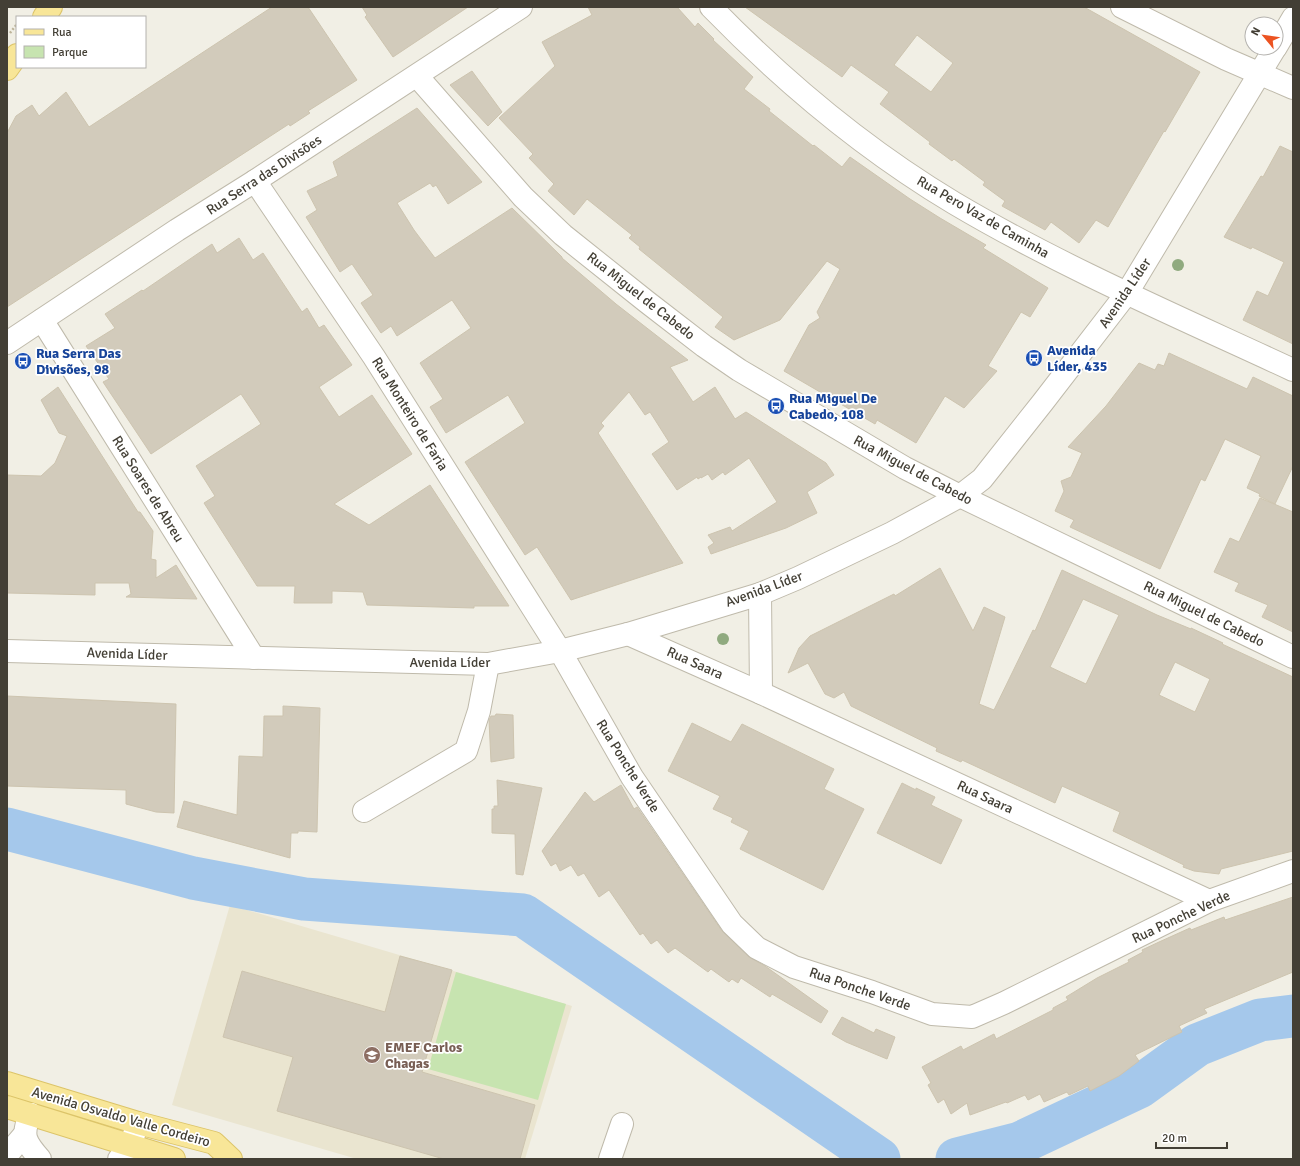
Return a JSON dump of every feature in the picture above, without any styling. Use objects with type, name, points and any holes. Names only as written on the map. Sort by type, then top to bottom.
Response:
[{"type":"main road","points":[[45,16],[51,7]]},
{"type":"main road","points":[[7,69],[16,56]]},
{"type":"main road","name":"Avenida Osvaldo Valle Cordeiro","points":[[7,1083],[138,1123],[214,1143],[231,1159]]},
{"type":"main road","points":[[27,1125],[38,1108],[42,1105],[50,1105],[72,1111],[82,1106]]},
{"type":"main road","name":"Avenida Osvaldo Valle Cordeiro","points":[[7,1107],[27,1125],[125,1153],[174,1159]]},
{"type":"street","name":"Rua Serra das Divisões","points":[[7,343],[177,230],[417,76],[521,7]]},
{"type":"street","name":"Rua Pero Vaz de Caminha","points":[[711,7],[744,41],[827,115],[894,164],[953,202],[1040,251],[1293,370]]},
{"type":"street","points":[[1122,7],[1226,59],[1293,88]]},
{"type":"street","name":"Avenida Líder","points":[[1284,33],[1293,18]]},
{"type":"street","name":"Avenida Líder","points":[[7,651],[488,664],[560,651],[628,634],[760,594],[798,578],[892,533],[960,496],[982,479],[1127,293],[1271,56]]},
{"type":"street","name":"Rua Miguel de Cabedo","points":[[417,76],[523,197],[563,235],[704,346],[739,370],[905,468],[1293,657]]},
{"type":"street","name":"Rua Monteiro de Faria","points":[[255,181],[374,357],[560,651]]},
{"type":"street","name":"Rua Soares de Abreu","points":[[42,320],[254,658]]},
{"type":"street","points":[[760,594],[761,693]]},
{"type":"street","name":"Rua Saara","points":[[628,634],[761,693],[1210,901]]},
{"type":"street","name":"Rua Ponche Verde","points":[[560,651],[632,777],[732,924],[757,948],[794,967],[872,992],[932,1014],[972,1017],[1004,1003],[1210,901],[1293,871]]},
{"type":"street","points":[[364,811],[466,751],[479,711],[488,664]]},
{"type":"street","points":[[125,1153],[138,1123]]},
{"type":"street","points":[[610,1159],[622,1124]]},
{"type":"street","points":[[7,1155],[27,1125]]},
{"type":"street","points":[[27,1125],[29,1145],[40,1159]]},
{"type":"path","points":[[7,36],[16,25]]},
{"type":"shaded area","name":"EMEF Carlos Chagas","points":[[230,905],[572,1006],[525,1159],[357,1159],[172,1105]]},
{"type":"green space","points":[[456,972],[566,1004],[538,1100],[428,1069]]},
{"type":"building","points":[[272,7],[308,7],[357,80],[308,111],[310,113],[290,126],[289,124],[7,307],[7,133],[16,116],[32,105],[39,116],[66,92],[89,127]]},
{"type":"building","points":[[362,7],[468,7],[393,57],[365,17],[367,15]]},
{"type":"building","points":[[588,7],[677,7],[695,27],[698,23],[714,39],[713,40],[753,77],[744,89],[813,146],[814,145],[842,167],[850,157],[910,199],[986,245],[983,248],[1048,288],[1030,317],[1021,312],[988,366],[997,371],[964,408],[945,396],[916,443],[877,420],[875,424],[784,371],[809,325],[820,318],[817,312],[840,269],[827,261],[780,320],[734,340],[715,327],[723,317],[639,249],[640,247],[629,238],[632,235],[587,199],[574,215],[548,191],[554,184],[529,158],[533,154],[499,118],[555,66],[542,42],[592,15]]},
{"type":"building","points":[[745,7],[1084,7],[1200,72],[1108,227],[1096,220],[1079,243],[1051,222],[1045,230],[1002,206],[1005,201],[983,185],[985,182],[954,159],[952,161],[929,144],[930,142],[880,104],[889,92],[851,65],[842,77]],"holes":[[[917,35],[953,63],[931,92],[894,65]]]},
{"type":"building","points":[[472,71],[502,112],[488,126],[450,85]]},
{"type":"building","points":[[417,108],[482,182],[448,204],[436,185],[433,187],[430,183],[397,203],[414,230],[435,258],[512,208],[562,258],[616,304],[688,360],[670,367],[693,402],[715,387],[735,419],[746,412],[826,463],[834,475],[807,492],[817,513],[786,528],[711,554],[708,547],[714,543],[708,535],[730,527],[732,531],[777,502],[749,458],[725,475],[723,472],[712,480],[708,474],[698,479],[697,477],[677,490],[652,454],[669,442],[650,412],[645,415],[629,392],[601,423],[604,426],[598,433],[683,563],[571,600],[537,547],[525,555],[465,462],[525,423],[508,395],[446,433],[430,407],[443,399],[420,363],[471,328],[452,300],[397,336],[391,326],[381,333],[361,303],[373,295],[352,264],[340,272],[306,217],[317,210],[307,191],[338,176],[333,162]]},
{"type":"building","points":[[1280,146],[1293,152],[1293,344],[1243,320],[1257,291],[1268,296],[1284,262],[1252,247],[1251,249],[1224,237],[1261,176],[1263,177]]},
{"type":"building","points":[[239,238],[253,260],[263,253],[302,312],[307,308],[319,328],[324,325],[352,365],[319,387],[339,417],[372,395],[412,454],[334,504],[369,525],[430,485],[509,606],[474,606],[474,608],[367,605],[363,592],[332,591],[332,603],[294,603],[295,586],[257,586],[204,503],[215,496],[196,466],[261,424],[241,394],[151,454],[103,382],[109,379],[86,346],[115,328],[105,314],[142,290],[143,291],[212,244],[217,253]]},
{"type":"building","points":[[1169,353],[1247,389],[1253,377],[1293,396],[1293,466],[1275,504],[1259,496],[1260,494],[1247,488],[1261,456],[1225,439],[1205,481],[1201,479],[1160,569],[1070,527],[1074,520],[1055,511],[1064,491],[1061,481],[1071,477],[1082,453],[1068,447],[1106,406],[1139,363],[1155,370],[1158,364],[1164,366]]},
{"type":"building","points":[[58,387],[138,512],[140,512],[153,531],[151,559],[156,560],[156,578],[176,565],[197,599],[126,597],[131,594],[129,583],[95,583],[95,595],[7,593],[7,475],[41,476],[55,463],[67,436],[59,433],[41,400]]},
{"type":"building","points":[[1260,498],[1293,512],[1293,632],[1262,617],[1268,605],[1235,591],[1239,583],[1214,572],[1230,538],[1239,542]]},
{"type":"building","points":[[940,568],[973,631],[984,607],[1005,617],[979,704],[994,710],[1033,630],[1035,631],[1062,570],[1157,615],[1191,628],[1293,677],[1293,851],[1221,869],[1219,874],[1194,871],[1183,867],[1184,865],[1113,831],[1120,812],[1062,786],[1055,803],[962,760],[961,762],[936,751],[937,748],[851,706],[844,692],[834,698],[825,694],[808,663],[788,673],[799,648],[810,636],[894,594],[895,596]],"holes":[[[1083,599],[1119,615],[1086,684],[1050,667]],[[1175,662],[1210,679],[1195,712],[1159,695]]]},
{"type":"building","points":[[7,696],[176,704],[174,813],[156,812],[126,804],[126,790],[7,786]]},
{"type":"building","points":[[283,706],[320,708],[317,832],[298,831],[298,833],[291,833],[290,858],[177,827],[184,801],[237,815],[239,756],[263,757],[264,716],[283,716]]},
{"type":"building","points":[[496,714],[513,715],[514,758],[491,762],[489,720],[491,716],[495,716]]},
{"type":"building","points":[[692,723],[731,742],[742,724],[834,769],[824,789],[864,809],[823,890],[740,849],[749,831],[731,822],[733,818],[713,809],[720,796],[668,771]]},
{"type":"building","points":[[497,780],[542,788],[523,875],[516,874],[515,834],[492,833],[492,809],[494,809],[494,806],[498,806]]},
{"type":"building","points":[[902,783],[935,797],[931,805],[962,820],[941,864],[877,833]]},
{"type":"building","points":[[621,785],[634,809],[637,807],[722,931],[749,957],[765,966],[828,1011],[821,1023],[772,994],[770,997],[741,978],[738,983],[732,979],[729,982],[711,969],[708,972],[675,948],[668,953],[657,940],[651,944],[643,933],[640,935],[609,890],[599,897],[584,873],[578,876],[571,865],[560,871],[556,863],[551,866],[542,851],[585,792],[594,802]]},
{"type":"building","points":[[1293,897],[1293,972],[1204,1009],[1207,1013],[1179,1026],[1182,1032],[1135,1055],[1139,1061],[1119,1076],[1090,1091],[1088,1086],[1069,1095],[1067,1092],[1044,1102],[1040,1094],[1028,1100],[1025,1095],[1007,1103],[1006,1102],[970,1115],[967,1103],[951,1114],[944,1099],[938,1103],[928,1085],[931,1083],[922,1067],[961,1046],[963,1050],[994,1034],[996,1039],[1053,1010],[1053,1008],[1068,1000],[1066,997],[1097,978],[1129,962],[1128,960],[1143,952],[1142,950],[1190,928],[1191,930],[1224,917],[1225,920]]},
{"type":"building","points":[[400,956],[452,970],[422,1072],[535,1105],[520,1159],[444,1159],[277,1111],[293,1057],[223,1037],[242,971],[385,1012]]},
{"type":"building","points":[[842,1017],[874,1033],[876,1029],[895,1037],[887,1059],[846,1042],[832,1034]]},
{"type":"waterway","points":[[7,829],[193,878],[304,899],[523,915],[879,1159]]},
{"type":"waterway","points":[[957,1159],[1020,1143],[1139,1087],[1197,1045],[1260,1020],[1293,1016]]},
{"type":"place","name":"Avenida Líder, 435","points":[[1034,358]]},
{"type":"place","name":"Rua Serra Das Divisões, 98","points":[[23,361]]},
{"type":"place","name":"Rua Miguel De Cabedo, 108","points":[[776,406]]},
{"type":"place","name":"EMEF Carlos Chagas","points":[[372,1055]]}]
